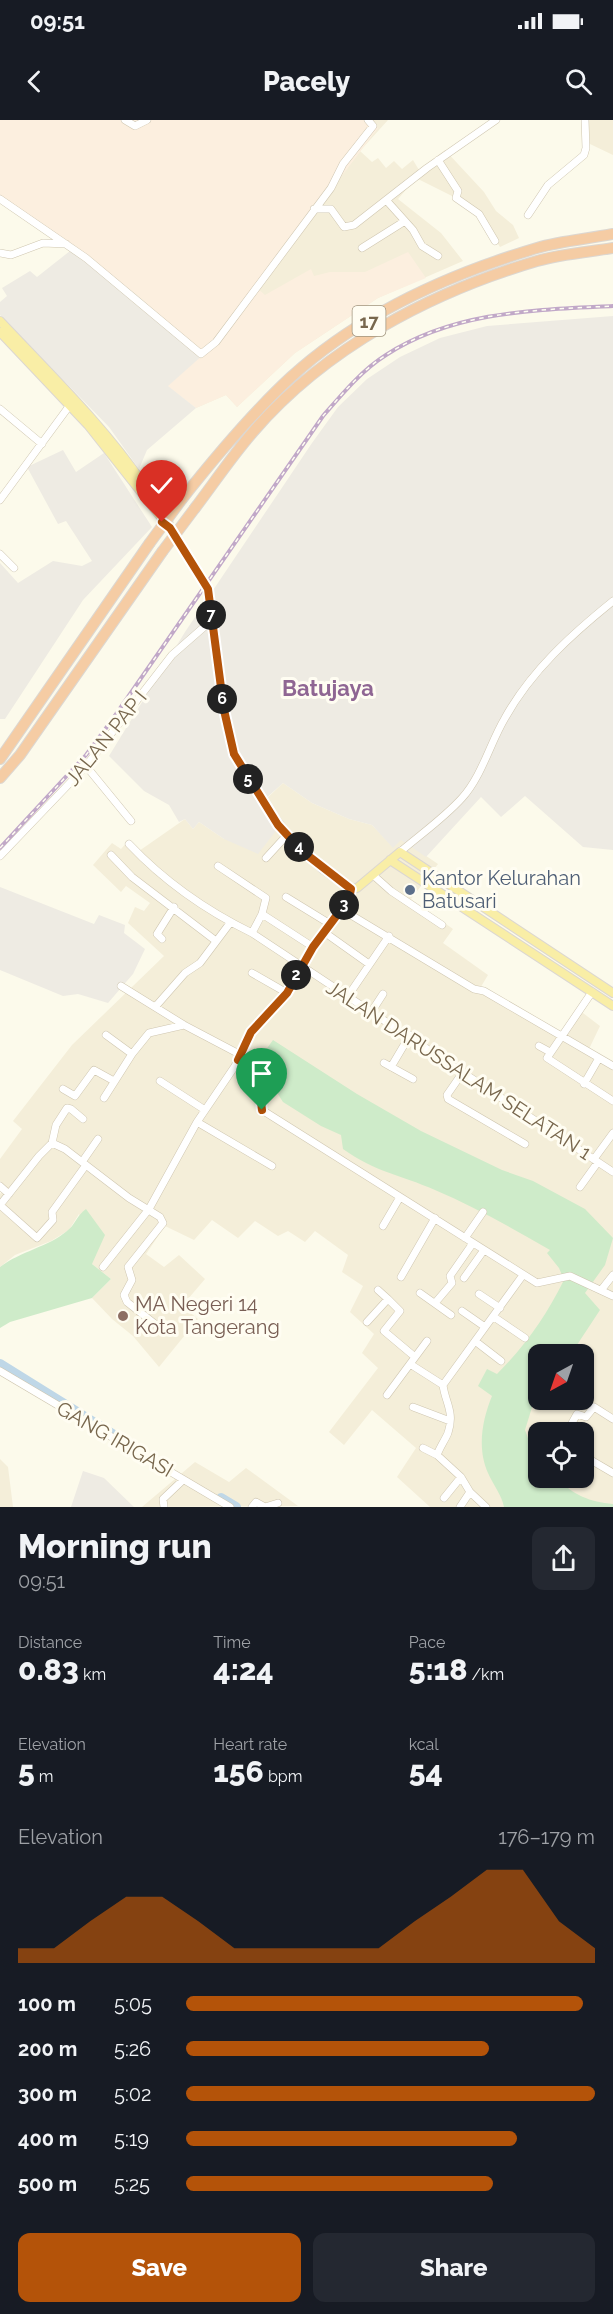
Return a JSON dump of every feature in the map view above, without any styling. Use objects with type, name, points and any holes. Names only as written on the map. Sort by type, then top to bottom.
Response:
[{"type":"highway","name":"17","points":[[0,759],[182,499],[245,422],[293,375],[345,335],[412,296],[477,268],[538,248],[613,234]]},
{"type":"highway","name":"17","points":[[0,778],[20,755],[195,508],[254,431],[301,385],[351,346],[417,307],[482,280],[539,261],[613,248]]},
{"type":"main road","points":[[0,321],[9,336],[91,423],[134,477],[162,522],[170,528],[208,589],[224,710],[234,754],[256,792],[287,835],[324,870],[351,889],[357,888],[400,852],[613,993]]},
{"type":"main road","points":[[0,332],[9,336]]},
{"type":"main road","points":[[26,354],[70,405],[91,423]]},
{"type":"main road","points":[[390,860],[613,1006]]},
{"type":"street","points":[[124,120],[135,126],[147,120]]},
{"type":"street","points":[[0,199],[66,244],[201,354],[216,342],[330,188],[343,164],[373,126],[368,120]]},
{"type":"street","points":[[314,209],[331,209],[346,228],[387,201],[438,160],[496,120]]},
{"type":"street","points":[[528,215],[548,185],[584,155],[585,120]]},
{"type":"street","points":[[438,160],[458,191],[456,198],[479,214],[495,241]]},
{"type":"street","points":[[387,201],[405,221],[422,246],[438,256]]},
{"type":"street","points":[[362,249],[405,221]]},
{"type":"street","points":[[0,253],[11,255],[43,243],[66,244]]},
{"type":"street","points":[[0,500],[70,405]]},
{"type":"street","points":[[0,409],[42,444]]},
{"type":"street","points":[[0,554],[14,568]]},
{"type":"street","points":[[400,852],[463,797],[475,780],[505,717],[521,693],[573,633],[613,601]]},
{"type":"street","name":"JALAN PAP I","points":[[0,856],[86,766],[172,655],[212,620]]},
{"type":"street","points":[[86,766],[131,820]]},
{"type":"street","points":[[266,858],[287,835]]},
{"type":"street","name":"JALAN DARUSSALAM SELATAN 1","points":[[129,844],[150,867],[230,923],[252,933],[301,967],[410,1035],[613,1172]]},
{"type":"street","points":[[111,855],[132,877],[216,941]]},
{"type":"street","points":[[218,866],[266,898],[262,914],[252,933]]},
{"type":"street","points":[[373,875],[391,891],[442,925]]},
{"type":"street","points":[[103,1268],[149,1209],[197,1122],[239,1058],[257,1024],[287,993],[313,947],[349,899],[351,889]]},
{"type":"street","points":[[286,897],[330,924]]},
{"type":"street","points":[[162,939],[157,934],[174,908]]},
{"type":"street","points":[[340,909],[389,936],[474,989],[484,992],[560,1037],[612,1063]]},
{"type":"street","points":[[262,914],[313,947]]},
{"type":"street","points":[[156,1006],[185,973],[200,963],[230,923]]},
{"type":"street","points":[[324,932],[369,964]]},
{"type":"street","points":[[348,996],[389,936]]},
{"type":"street","points":[[252,973],[287,993]]},
{"type":"street","points":[[121,986],[252,1066],[264,1076],[266,1084],[262,1110],[484,1251],[537,1282],[570,1276],[613,1296]]},
{"type":"street","points":[[592,992],[547,1059],[613,1101]]},
{"type":"street","points":[[372,1011],[382,994]]},
{"type":"street","points":[[104,1098],[132,1054],[149,1033],[184,1025]]},
{"type":"street","points":[[106,1035],[132,1054]]},
{"type":"street","points":[[391,1067],[410,1035]]},
{"type":"street","points":[[539,1046],[550,1052]]},
{"type":"street","points":[[584,1084],[599,1058]]},
{"type":"street","points":[[384,1063],[413,1079]]},
{"type":"street","points":[[63,1089],[75,1096],[94,1070],[114,1081]]},
{"type":"street","points":[[463,1072],[447,1095],[448,1099],[525,1144]]},
{"type":"street","points":[[160,1081],[205,1110]]},
{"type":"street","points":[[83,1119],[72,1109],[67,1108],[56,1125],[52,1143],[0,1205],[37,1238],[53,1220],[52,1212],[98,1139]]},
{"type":"street","points":[[197,1122],[272,1166]]},
{"type":"street","points":[[580,1187],[613,1133]]},
{"type":"street","points":[[52,1143],[65,1149],[129,1198],[160,1217],[163,1223],[129,1267],[132,1280],[124,1296],[155,1324]]},
{"type":"street","points":[[0,1186],[9,1194]]},
{"type":"street","points":[[383,1226],[400,1197]]},
{"type":"street","points":[[465,1238],[483,1212]]},
{"type":"street","points":[[401,1277],[435,1218]]},
{"type":"street","points":[[435,1304],[452,1283],[450,1276],[473,1243]]},
{"type":"street","points":[[464,1278],[484,1251]]},
{"type":"street","points":[[443,1385],[523,1275]]},
{"type":"street","points":[[602,1289],[613,1275]]},
{"type":"street","points":[[378,1290],[400,1311],[384,1331],[415,1357]]},
{"type":"street","points":[[420,1293],[451,1315]]},
{"type":"street","points":[[479,1294],[500,1308]]},
{"type":"street","points":[[368,1322],[388,1299]]},
{"type":"street","points":[[462,1311],[485,1328]]},
{"type":"street","points":[[494,1317],[525,1338]]},
{"type":"street","points":[[387,1395],[427,1341]]},
{"type":"street","points":[[475,1341],[501,1361]]},
{"type":"street","points":[[410,1364],[443,1385],[448,1399],[450,1421],[448,1434],[437,1455]]},
{"type":"street","name":"GANG IRIGASI","points":[[0,1371],[230,1507]]},
{"type":"street","points":[[413,1407],[450,1421]]},
{"type":"street","points":[[572,1422],[577,1413],[586,1417],[594,1407],[613,1419]]},
{"type":"street","points":[[423,1448],[437,1455],[461,1477],[470,1492],[486,1507]]},
{"type":"street","points":[[594,1461],[612,1469]]},
{"type":"street","points":[[444,1498],[461,1477]]},
{"type":"street","points":[[164,1507],[163,1499],[183,1480]]},
{"type":"street","points":[[460,1507],[470,1492]]},
{"type":"street","points":[[252,1507],[256,1502],[265,1507],[278,1503]]},
{"type":"shaded area","points":[[0,120],[388,120],[360,151],[372,162],[378,158],[386,168],[394,161],[402,169],[413,160],[419,170],[445,150],[484,192],[496,211],[513,225],[519,238],[500,247],[479,215],[454,197],[416,178],[398,199],[441,233],[463,261],[378,298],[295,353],[237,407],[226,395],[196,408]]},
{"type":"shaded area","points":[[0,120],[369,120],[378,128],[257,288],[265,295],[311,269],[314,276],[330,272],[365,272],[408,252],[426,278],[378,298],[295,353],[237,407],[226,395],[196,408],[167,386],[204,353],[138,296],[75,247],[0,196]]},
{"type":"shaded area","points":[[588,120],[613,120],[613,155],[590,144]]},
{"type":"shaded area","points":[[75,247],[138,296],[204,354],[168,386],[196,408],[147,450],[139,469],[109,427],[0,315],[0,302],[7,296],[2,288],[30,271],[37,277]]},
{"type":"shaded area","points":[[613,316],[613,850],[583,847],[525,796],[501,817],[481,797],[426,857],[401,840],[393,848],[372,825],[349,819],[312,803],[283,783],[264,800],[279,827],[258,854],[224,839],[199,822],[193,829],[185,819],[179,822],[169,805],[144,791],[109,756],[185,632],[312,443],[338,407],[367,379],[400,357],[440,338],[487,326]]},
{"type":"shaded area","points":[[63,450],[76,472],[104,453],[152,527],[83,600],[5,719],[0,719],[0,563],[18,583],[53,561],[82,566],[92,561],[66,521],[58,524],[27,467]]},
{"type":"shaded area","points":[[283,783],[312,803],[349,819],[372,825],[393,847],[401,839],[438,864],[411,899],[453,929],[443,943],[488,975],[479,990],[560,1036],[579,1010],[600,1026],[589,1049],[613,1063],[613,1507],[430,1507],[397,1477],[416,1448],[372,1410],[344,1445],[329,1432],[378,1368],[362,1353],[374,1334],[350,1312],[363,1286],[342,1272],[348,1255],[315,1231],[305,1242],[288,1231],[278,1236],[255,1221],[238,1238],[212,1220],[194,1240],[165,1226],[146,1254],[164,1267],[179,1255],[205,1279],[182,1306],[198,1319],[159,1367],[133,1336],[112,1319],[92,1298],[111,1279],[92,1264],[79,1214],[69,1230],[51,1241],[15,1255],[0,1267],[0,1194],[5,1188],[0,1181],[0,1159],[22,1129],[13,1121],[72,1045],[164,956],[128,923],[135,907],[144,911],[150,903],[126,886],[121,892],[93,865],[112,843],[121,849],[129,840],[139,851],[185,819],[193,829],[199,822],[224,839]]},
{"type":"shaded area","points":[[0,887],[94,924],[99,915],[125,925],[124,933],[145,949],[133,974],[108,1003],[78,994],[63,996],[0,970]]},
{"type":"shaded area","points":[[0,1459],[8,1467],[13,1507],[0,1507]]},
{"type":"shaded area","points":[[195,1462],[229,1482],[246,1468],[298,1506],[142,1507]]},
{"type":"shaded area","points":[[83,1471],[104,1478],[134,1507],[71,1507]]},
{"type":"green space","points":[[273,1040],[357,1094],[421,1131],[502,1170],[533,1181],[585,1209],[613,1238],[605,1265],[585,1293],[600,1310],[578,1344],[528,1344],[528,1410],[531,1410],[525,1430],[528,1438],[528,1488],[569,1488],[589,1499],[613,1504],[613,1507],[504,1507],[485,1464],[482,1434],[492,1396],[478,1386],[487,1369],[497,1374],[535,1330],[564,1280],[559,1268],[547,1253],[550,1250],[464,1203],[355,1157],[343,1149],[341,1135],[321,1126],[283,1102],[257,1062]]},
{"type":"green space","points":[[86,1209],[105,1235],[92,1264],[111,1279],[92,1298],[10,1322],[0,1328],[0,1267],[60,1236],[70,1229]]},
{"type":"waterway","points":[[0,1364],[114,1435]]},
{"type":"waterway","points":[[221,1498],[236,1507]]},
{"type":"railway","points":[[0,848],[86,755],[323,416],[369,368],[412,340],[467,321],[496,315],[554,309],[613,306]]},
{"type":"place","name":"Kantor Kelurahan Batusari","points":[[410,890]]},
{"type":"place","name":"MA Negeri 14 Kota Tangerang","points":[[123,1316]]},
{"type":"district","name":"Batujaya","points":[[328,688]]},
{"type":"route","points":[[162,522],[170,528],[208,589],[224,710],[234,754],[278,825],[302,851],[351,889],[349,899],[313,947],[287,993],[251,1032],[238,1060],[252,1066],[264,1076],[266,1084],[261,1104],[262,1110]]}]
